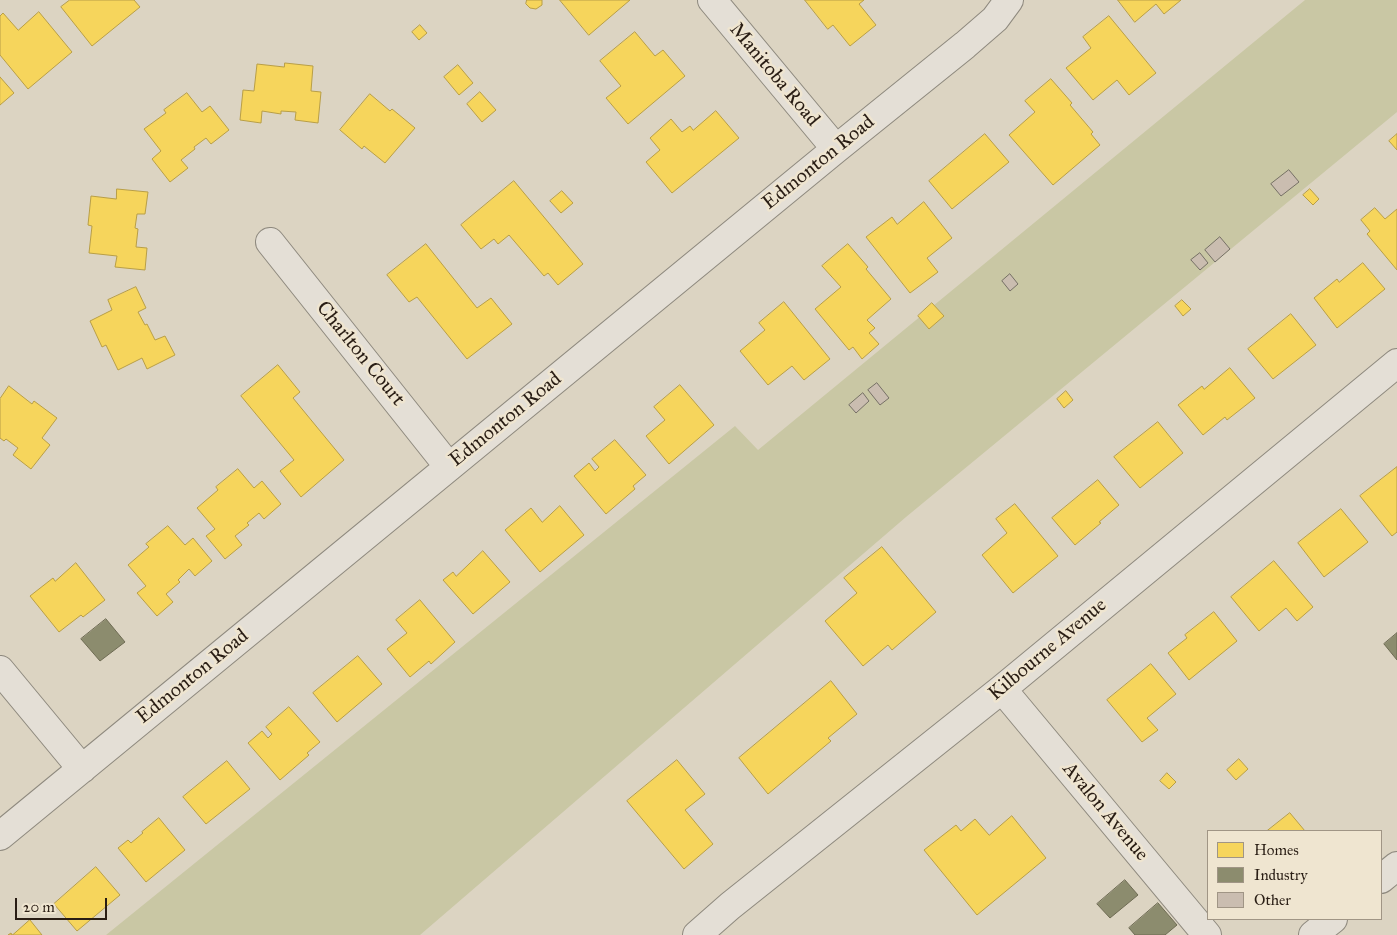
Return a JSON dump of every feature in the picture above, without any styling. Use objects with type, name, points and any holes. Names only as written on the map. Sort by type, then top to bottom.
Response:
[{"type":"street","name":"Manitoba Road","points":[[712,0],[836,149]]},
{"type":"street","name":"Edmonton Road","points":[[0,836],[965,45],[995,19],[1009,0]]},
{"type":"street","name":"Charlton Court","points":[[270,242],[449,467]]},
{"type":"street","name":"Kilbourne Avenue","points":[[697,935],[730,906],[1002,689],[1397,363]]},
{"type":"street","points":[[0,670],[82,768]]},
{"type":"street","name":"Avalon Avenue","points":[[1002,689],[1207,935]]},
{"type":"street","points":[[1382,878],[1397,866]]},
{"type":"street","points":[[1313,935],[1332,920]]},
{"type":"shaded area","points":[[1305,0],[1397,0],[1397,112],[906,517],[420,935],[106,935],[735,426],[758,450]]},
{"type":"building: Homes","points":[[70,0],[134,0],[140,7],[92,46],[61,7]]},
{"type":"building: Homes","points":[[527,0],[542,0],[542,5],[536,9],[530,8],[526,4]]},
{"type":"building: Homes","points":[[560,0],[630,0],[589,35]]},
{"type":"building: Homes","points":[[805,0],[864,0],[859,4],[876,25],[850,46],[833,25],[828,29]]},
{"type":"building: Homes","points":[[1118,0],[1181,0],[1164,14],[1156,4],[1135,22]]},
{"type":"building: Homes","points":[[39,12],[72,52],[28,89],[0,55],[0,16],[3,13],[18,30]]},
{"type":"building: Homes","points":[[1109,16],[1156,73],[1129,95],[1117,80],[1093,100],[1066,68],[1091,48],[1083,37]]},
{"type":"building: Homes","points":[[420,25],[427,33],[419,40],[412,32]]},
{"type":"building: Homes","points":[[635,32],[655,56],[663,50],[685,76],[628,124],[606,98],[621,86],[600,61]]},
{"type":"building: Homes","points":[[285,63],[313,66],[311,91],[321,92],[318,123],[295,120],[296,112],[281,111],[281,114],[262,111],[261,123],[240,120],[243,90],[254,91],[257,64],[284,67]]},
{"type":"building: Homes","points":[[458,65],[473,83],[459,95],[444,77]]},
{"type":"building: Homes","points":[[0,77],[14,93],[0,105]]},
{"type":"building: Homes","points":[[1051,79],[1072,103],[1070,105],[1093,132],[1091,134],[1100,145],[1053,185],[1009,135],[1035,112],[1025,101]]},
{"type":"building: Homes","points":[[480,92],[496,110],[482,122],[467,104]]},
{"type":"building: Homes","points":[[187,93],[202,112],[210,106],[229,130],[211,144],[206,138],[194,147],[195,149],[181,160],[188,168],[170,182],[152,159],[161,151],[144,129],[166,113],[164,110]]},
{"type":"building: Homes","points":[[370,94],[390,111],[392,109],[415,128],[385,163],[364,146],[362,149],[340,130]]},
{"type":"building: Homes","points":[[716,111],[739,138],[672,193],[646,162],[660,150],[650,138],[671,119],[682,132],[690,126],[693,130]]},
{"type":"building: Homes","points":[[985,134],[1009,162],[952,209],[929,181]]},
{"type":"building: Homes","points":[[1397,134],[1397,150],[1389,141]]},
{"type":"building: Homes","points":[[514,181],[583,264],[558,285],[548,273],[544,276],[509,235],[498,244],[494,239],[481,249],[461,225]]},
{"type":"building: Homes","points":[[117,189],[148,192],[145,214],[137,214],[135,228],[138,229],[136,247],[147,248],[145,270],[115,267],[117,256],[89,253],[92,226],[88,225],[91,196],[116,199]]},
{"type":"building: Homes","points":[[1310,189],[1319,199],[1313,205],[1303,195]]},
{"type":"building: Homes","points":[[562,191],[573,203],[561,213],[550,201]]},
{"type":"building: Homes","points":[[924,202],[952,238],[927,258],[938,272],[910,293],[866,237],[892,217],[897,224]]},
{"type":"building: Homes","points":[[1375,208],[1385,219],[1397,209],[1397,270],[1367,234],[1370,231],[1361,220]]},
{"type":"building: Homes","points":[[426,244],[477,308],[491,298],[512,324],[467,359],[417,297],[409,302],[387,275]]},
{"type":"building: Homes","points":[[848,244],[868,267],[866,269],[891,299],[867,320],[875,328],[869,333],[879,344],[862,359],[853,347],[849,350],[815,309],[841,287],[822,266]]},
{"type":"building: Homes","points":[[1363,263],[1385,289],[1337,328],[1314,298],[1337,279],[1339,282]]},
{"type":"building: Homes","points":[[136,287],[146,308],[138,312],[145,325],[147,324],[155,340],[165,336],[175,355],[147,369],[142,358],[118,370],[106,345],[102,347],[90,321],[112,310],[108,300]]},
{"type":"building: Homes","points":[[1182,300],[1191,309],[1183,316],[1175,306]]},
{"type":"building: Homes","points":[[784,302],[830,359],[804,380],[792,366],[768,385],[740,351],[765,330],[759,323]]},
{"type":"building: Homes","points":[[932,303],[944,316],[929,329],[918,316]]},
{"type":"building: Homes","points":[[1291,314],[1316,345],[1273,379],[1248,349]]},
{"type":"building: Homes","points":[[278,365],[300,392],[293,398],[344,460],[301,497],[280,471],[294,460],[241,396]]},
{"type":"building: Homes","points":[[1230,368],[1255,398],[1227,420],[1225,417],[1203,435],[1178,405],[1202,386],[1204,389]]},
{"type":"building: Homes","points":[[680,385],[714,425],[669,464],[646,436],[665,420],[654,407]]},
{"type":"building: Homes","points":[[9,386],[32,404],[34,401],[57,418],[42,438],[50,445],[31,469],[13,455],[18,448],[6,439],[4,441],[0,438],[0,399]]},
{"type":"building: Homes","points":[[1066,391],[1073,400],[1064,408],[1057,399]]},
{"type":"building: Homes","points":[[1158,422],[1183,453],[1140,488],[1114,457]]},
{"type":"building: Homes","points":[[615,440],[646,475],[633,486],[635,489],[606,514],[574,476],[589,463],[595,471],[599,467],[592,459]]},
{"type":"building: Homes","points":[[1397,467],[1397,532],[1392,536],[1360,496]]},
{"type":"building: Homes","points":[[238,469],[254,488],[262,481],[281,504],[264,519],[259,513],[247,523],[249,525],[235,536],[242,545],[225,559],[206,536],[215,529],[197,508],[218,490],[216,487]]},
{"type":"building: Homes","points":[[1098,480],[1119,505],[1075,545],[1052,518]]},
{"type":"building: Homes","points":[[1015,504],[1058,556],[1013,593],[982,555],[1007,533],[996,519]]},
{"type":"building: Homes","points":[[560,506],[584,535],[540,572],[505,530],[531,508],[542,522]]},
{"type":"building: Homes","points":[[1341,509],[1368,542],[1324,577],[1298,543]]},
{"type":"building: Homes","points":[[168,526],[185,545],[193,538],[212,561],[195,576],[189,569],[178,580],[180,582],[166,594],[173,602],[157,616],[137,593],[146,586],[128,565],[149,547],[146,544]]},
{"type":"building: Homes","points":[[882,547],[936,612],[892,650],[888,645],[863,666],[825,621],[857,593],[844,578]]},
{"type":"building: Homes","points":[[483,551],[510,582],[473,614],[443,580],[453,572],[456,576]]},
{"type":"building: Homes","points":[[1274,561],[1313,607],[1297,621],[1286,608],[1259,631],[1231,597]]},
{"type":"building: Homes","points":[[76,563],[105,600],[59,632],[30,596],[53,578],[55,581]]},
{"type":"building: Homes","points":[[420,600],[455,642],[431,664],[429,661],[410,677],[387,649],[407,633],[396,620]]},
{"type":"building: Homes","points":[[1214,612],[1237,641],[1189,680],[1168,653],[1187,638],[1185,635]]},
{"type":"building: Homes","points":[[358,656],[382,684],[337,722],[313,693]]},
{"type":"building: Homes","points":[[1151,664],[1176,694],[1147,718],[1158,730],[1142,742],[1107,700]]},
{"type":"building: Homes","points":[[831,681],[857,714],[828,738],[831,741],[768,794],[739,758]]},
{"type":"building: Homes","points":[[289,707],[320,742],[307,753],[309,755],[280,780],[248,743],[262,731],[268,738],[272,734],[266,727]]},
{"type":"building: Homes","points":[[1239,759],[1248,769],[1236,780],[1227,770]]},
{"type":"building: Homes","points":[[677,760],[705,794],[685,810],[713,844],[684,869],[627,801]]},
{"type":"building: Homes","points":[[227,761],[250,789],[206,824],[183,797]]},
{"type":"building: Homes","points":[[1167,773],[1176,782],[1169,789],[1160,781]]},
{"type":"building: Homes","points":[[1290,813],[1304,830],[1268,830]]},
{"type":"building: Homes","points":[[1012,816],[1046,858],[977,915],[924,850],[956,825],[961,831],[975,819],[989,835]]},
{"type":"building: Homes","points":[[159,818],[185,850],[146,882],[118,848],[128,840],[131,843]]},
{"type":"building: Homes","points":[[96,867],[120,895],[77,931],[54,904]]},
{"type":"building: Homes","points":[[30,920],[42,935],[12,935]]},
{"type":"building: Industry","points":[[106,619],[125,642],[100,661],[81,639]]},
{"type":"building: Industry","points":[[1397,633],[1397,660],[1384,644]]},
{"type":"building: Industry","points":[[1125,880],[1138,895],[1110,918],[1097,904]]},
{"type":"building: Industry","points":[[1158,903],[1177,925],[1165,935],[1135,935],[1129,928]]},
{"type":"building: Other","points":[[1289,170],[1299,182],[1281,196],[1271,184]]},
{"type":"building: Other","points":[[1220,237],[1230,249],[1215,262],[1205,250]]},
{"type":"building: Other","points":[[1200,253],[1208,263],[1200,270],[1191,260]]},
{"type":"building: Other","points":[[1010,274],[1018,284],[1010,291],[1002,281]]},
{"type":"building: Other","points":[[877,383],[889,398],[880,405],[868,390]]},
{"type":"building: Other","points":[[863,393],[869,401],[856,413],[849,405]]}]
